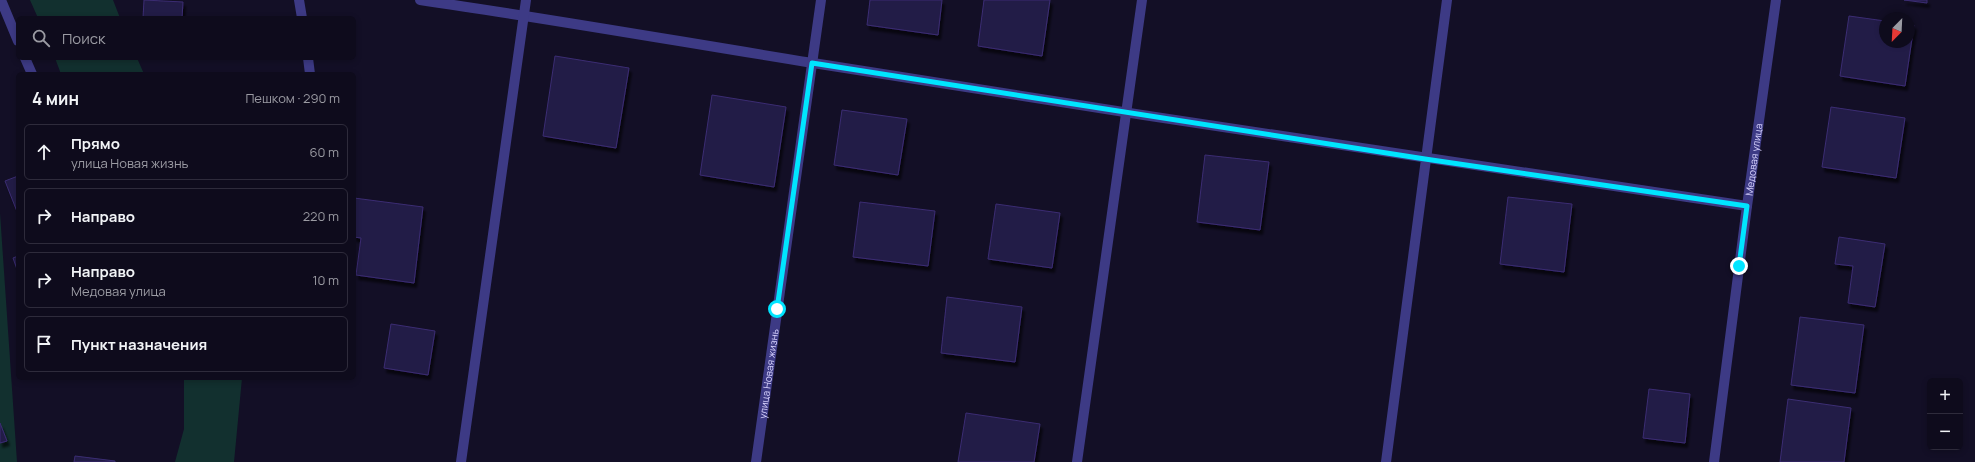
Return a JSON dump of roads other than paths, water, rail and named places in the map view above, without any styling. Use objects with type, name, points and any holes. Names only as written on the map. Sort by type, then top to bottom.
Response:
[{"type":"street","points":[[1,0],[16,36]]},
{"type":"street","points":[[299,0],[302,16]]},
{"type":"street","points":[[420,0],[524,15],[812,63],[1425,159],[1747,206]]},
{"type":"street","points":[[461,462],[526,0]]},
{"type":"street","name":"улица Новая жизнь","points":[[756,462],[821,0]]},
{"type":"street","points":[[1077,462],[1142,0]]},
{"type":"street","points":[[1386,462],[1447,0]]},
{"type":"street","name":"Медовая улица","points":[[1714,462],[1747,206],[1776,0]]},
{"type":"street","points":[[26,60],[31,72]]},
{"type":"street","points":[[308,60],[310,72]]}]
